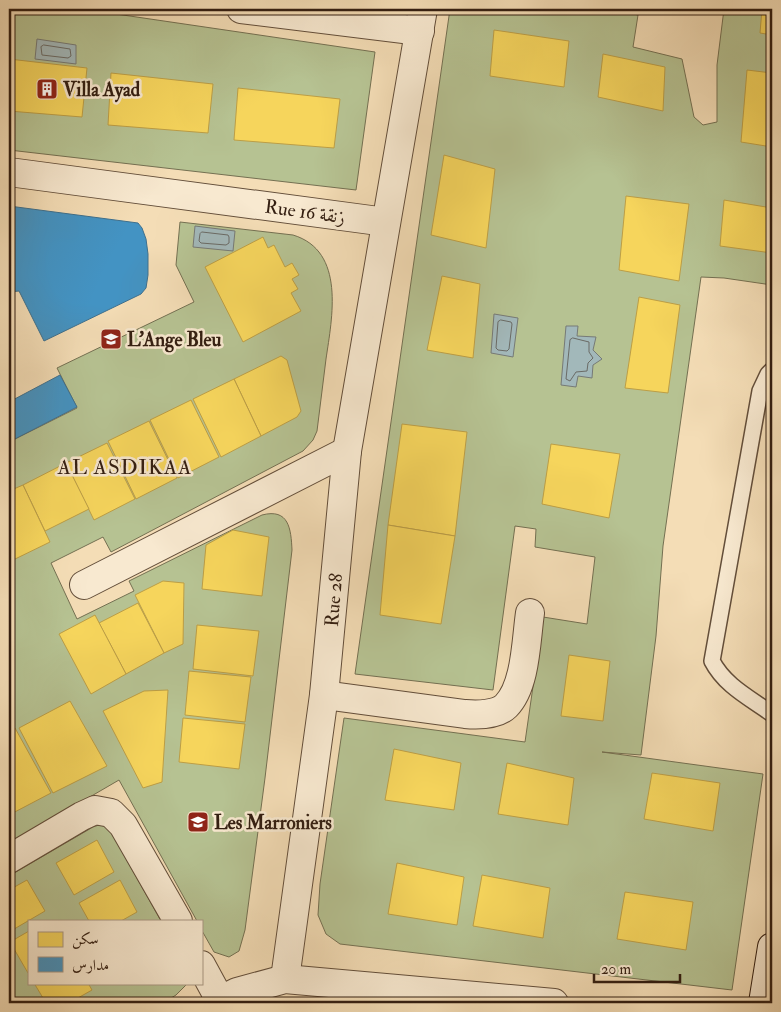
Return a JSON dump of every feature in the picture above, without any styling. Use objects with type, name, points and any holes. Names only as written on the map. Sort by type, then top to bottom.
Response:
[{"type":"street","points":[[241,9],[421,20],[386,222]]},
{"type":"street","name":"Rue 16 زنقة","points":[[9,172],[386,222]]},
{"type":"street","name":"Rue 28","points":[[286,979],[324,695],[346,452],[386,222]]},
{"type":"street","points":[[84,585],[346,452]]},
{"type":"street","points":[[324,695],[465,714],[483,715],[505,707],[516,692],[523,666],[530,613]]},
{"type":"street","points":[[9,859],[95,810],[111,813],[124,824],[177,920]]},
{"type":"street","points":[[763,1003],[772,947]]},
{"type":"street","points":[[202,967],[217,1002],[238,992],[286,979],[554,1003]]},
{"type":"lane","points":[[772,370],[760,391],[712,661],[718,673],[732,687],[772,714]]},
{"type":"green space","points":[[9,9],[82,9],[375,52],[356,190],[9,150]]},
{"type":"green space","points":[[450,9],[608,9],[638,15],[633,47],[682,59],[694,117],[703,125],[717,122],[717,65],[724,9],[772,9],[772,285],[724,278],[701,277],[663,546],[656,636],[641,755],[602,752],[763,774],[732,990],[340,944],[326,934],[318,915],[320,884],[344,718],[525,742],[543,617],[587,624],[595,557],[535,547],[536,529],[515,526],[493,690],[355,674]]},
{"type":"green space","points":[[180,222],[293,235],[310,243],[321,255],[328,270],[332,288],[331,325],[317,431],[313,440],[303,451],[111,552],[103,537],[51,563],[77,619],[134,591],[129,581],[262,515],[278,515],[287,522],[291,535],[292,550],[245,930],[239,951],[229,957],[214,952],[202,931],[202,920],[196,920],[119,780],[9,844],[9,442],[77,408],[57,368],[194,302],[176,265]]},
{"type":"green space","points":[[102,824],[110,830],[160,920],[28,920],[28,984],[187,984],[176,995],[163,1003],[10,1003],[9,876],[93,827]]},
{"type":"water","points":[[37,39],[76,45],[76,64],[35,59]]},
{"type":"water","points":[[195,226],[235,231],[233,251],[193,247]]},
{"type":"water","points":[[494,314],[518,318],[513,357],[491,353]]},
{"type":"water","points":[[566,326],[578,326],[577,336],[596,337],[593,350],[602,359],[593,365],[592,378],[578,376],[576,387],[561,385]]},
{"type":"building: سكن","points":[[762,9],[772,9],[772,35],[760,33]]},
{"type":"building: سكن","points":[[494,30],[569,41],[564,87],[490,76]]},
{"type":"building: سكن","points":[[603,54],[665,67],[663,111],[598,97]]},
{"type":"building: سكن","name":"Villa Ayad","points":[[9,59],[87,68],[82,117],[9,111]]},
{"type":"building: سكن","points":[[747,70],[772,73],[772,147],[741,142]]},
{"type":"building: سكن","points":[[111,73],[213,84],[208,133],[108,125]]},
{"type":"building: سكن","points":[[238,88],[340,99],[334,148],[234,140]]},
{"type":"building: سكن","points":[[444,155],[495,169],[486,248],[431,235]]},
{"type":"building: سكن","points":[[626,196],[689,204],[679,281],[619,270]]},
{"type":"building: سكن","points":[[724,200],[772,208],[772,253],[720,246]]},
{"type":"building: سكن","points":[[263,237],[268,248],[274,245],[285,267],[292,263],[299,275],[292,279],[298,289],[291,293],[301,311],[243,342],[205,267]]},
{"type":"building: سكن","points":[[442,276],[480,284],[473,358],[427,350]]},
{"type":"building: سكن","points":[[639,297],[680,305],[668,393],[625,388]]},
{"type":"building: سكن","points":[[281,356],[287,360],[301,411],[297,417],[261,436],[234,379]]},
{"type":"building: سكن","points":[[234,379],[261,436],[221,457],[193,399]]},
{"type":"building: سكن","points":[[191,400],[219,457],[178,478],[150,420]]},
{"type":"building: سكن","points":[[149,421],[177,478],[136,499],[108,441]]},
{"type":"building: سكن","points":[[402,424],[467,432],[455,536],[388,525]]},
{"type":"building: سكن","points":[[107,443],[135,499],[94,520],[66,463]]},
{"type":"building: سكن","points":[[551,444],[620,454],[609,518],[542,504]]},
{"type":"building: سكن","points":[[66,463],[89,509],[45,531],[23,485]]},
{"type":"building: سكن","points":[[23,485],[50,542],[11,561],[9,557],[9,491]]},
{"type":"building: سكن","points":[[388,525],[455,536],[441,624],[380,615]]},
{"type":"building: سكن","points":[[233,530],[269,537],[262,596],[202,589],[206,545]]},
{"type":"building: سكن","points":[[163,581],[184,583],[183,644],[164,653],[135,595]]},
{"type":"building: سكن","points":[[138,603],[164,653],[126,674],[99,623]]},
{"type":"building: سكن","points":[[95,615],[126,674],[91,694],[59,634]]},
{"type":"building: سكن","points":[[197,625],[259,631],[253,676],[193,669]]},
{"type":"building: سكن","points":[[569,655],[610,661],[603,721],[561,716]]},
{"type":"building: سكن","points":[[189,671],[251,677],[245,722],[185,715]]},
{"type":"building: سكن","points":[[168,690],[162,782],[143,788],[103,711],[144,691]]},
{"type":"building: سكن","points":[[70,701],[107,766],[53,793],[19,728]]},
{"type":"building: سكن","points":[[183,718],[245,724],[239,769],[179,762]]},
{"type":"building: سكن","points":[[15,728],[51,793],[9,815],[9,732]]},
{"type":"building: سكن","points":[[394,749],[461,763],[454,810],[385,800]]},
{"type":"building: سكن","points":[[507,763],[574,778],[568,825],[498,814]]},
{"type":"building: سكن","points":[[652,773],[720,783],[713,831],[644,819]]},
{"type":"building: سكن","points":[[97,840],[114,872],[74,895],[56,863]]},
{"type":"building: سكن","points":[[397,863],[464,877],[457,925],[388,914]]},
{"type":"building: سكن","points":[[482,875],[550,888],[543,938],[473,926]]},
{"type":"building: سكن","points":[[27,880],[45,911],[9,932],[9,890]]},
{"type":"building: سكن","points":[[120,880],[137,912],[123,920],[88,920],[79,903]]},
{"type":"building: سكن","points":[[625,892],[693,902],[686,950],[617,939]]},
{"type":"building: سكن","points":[[28,932],[28,973],[10,942]]},
{"type":"building: سكن","points":[[35,984],[89,984],[92,990],[69,1003],[46,1003]]},
{"type":"building: مدارس","points":[[9,206],[138,223],[146,239],[148,254],[146,288],[141,294],[44,341],[19,291],[9,292]]},
{"type":"building: مدارس","points":[[60,375],[77,407],[9,442],[9,402]]},
{"type":"place","name":"Villa Ayad","points":[[47,89]]},
{"type":"place","name":"L'Ange Bleu","points":[[111,339]]},
{"type":"place","name":"Les Marroniers","points":[[198,822]]},
{"type":"district","name":"AL ASDIKAA","points":[[125,467]]}]
